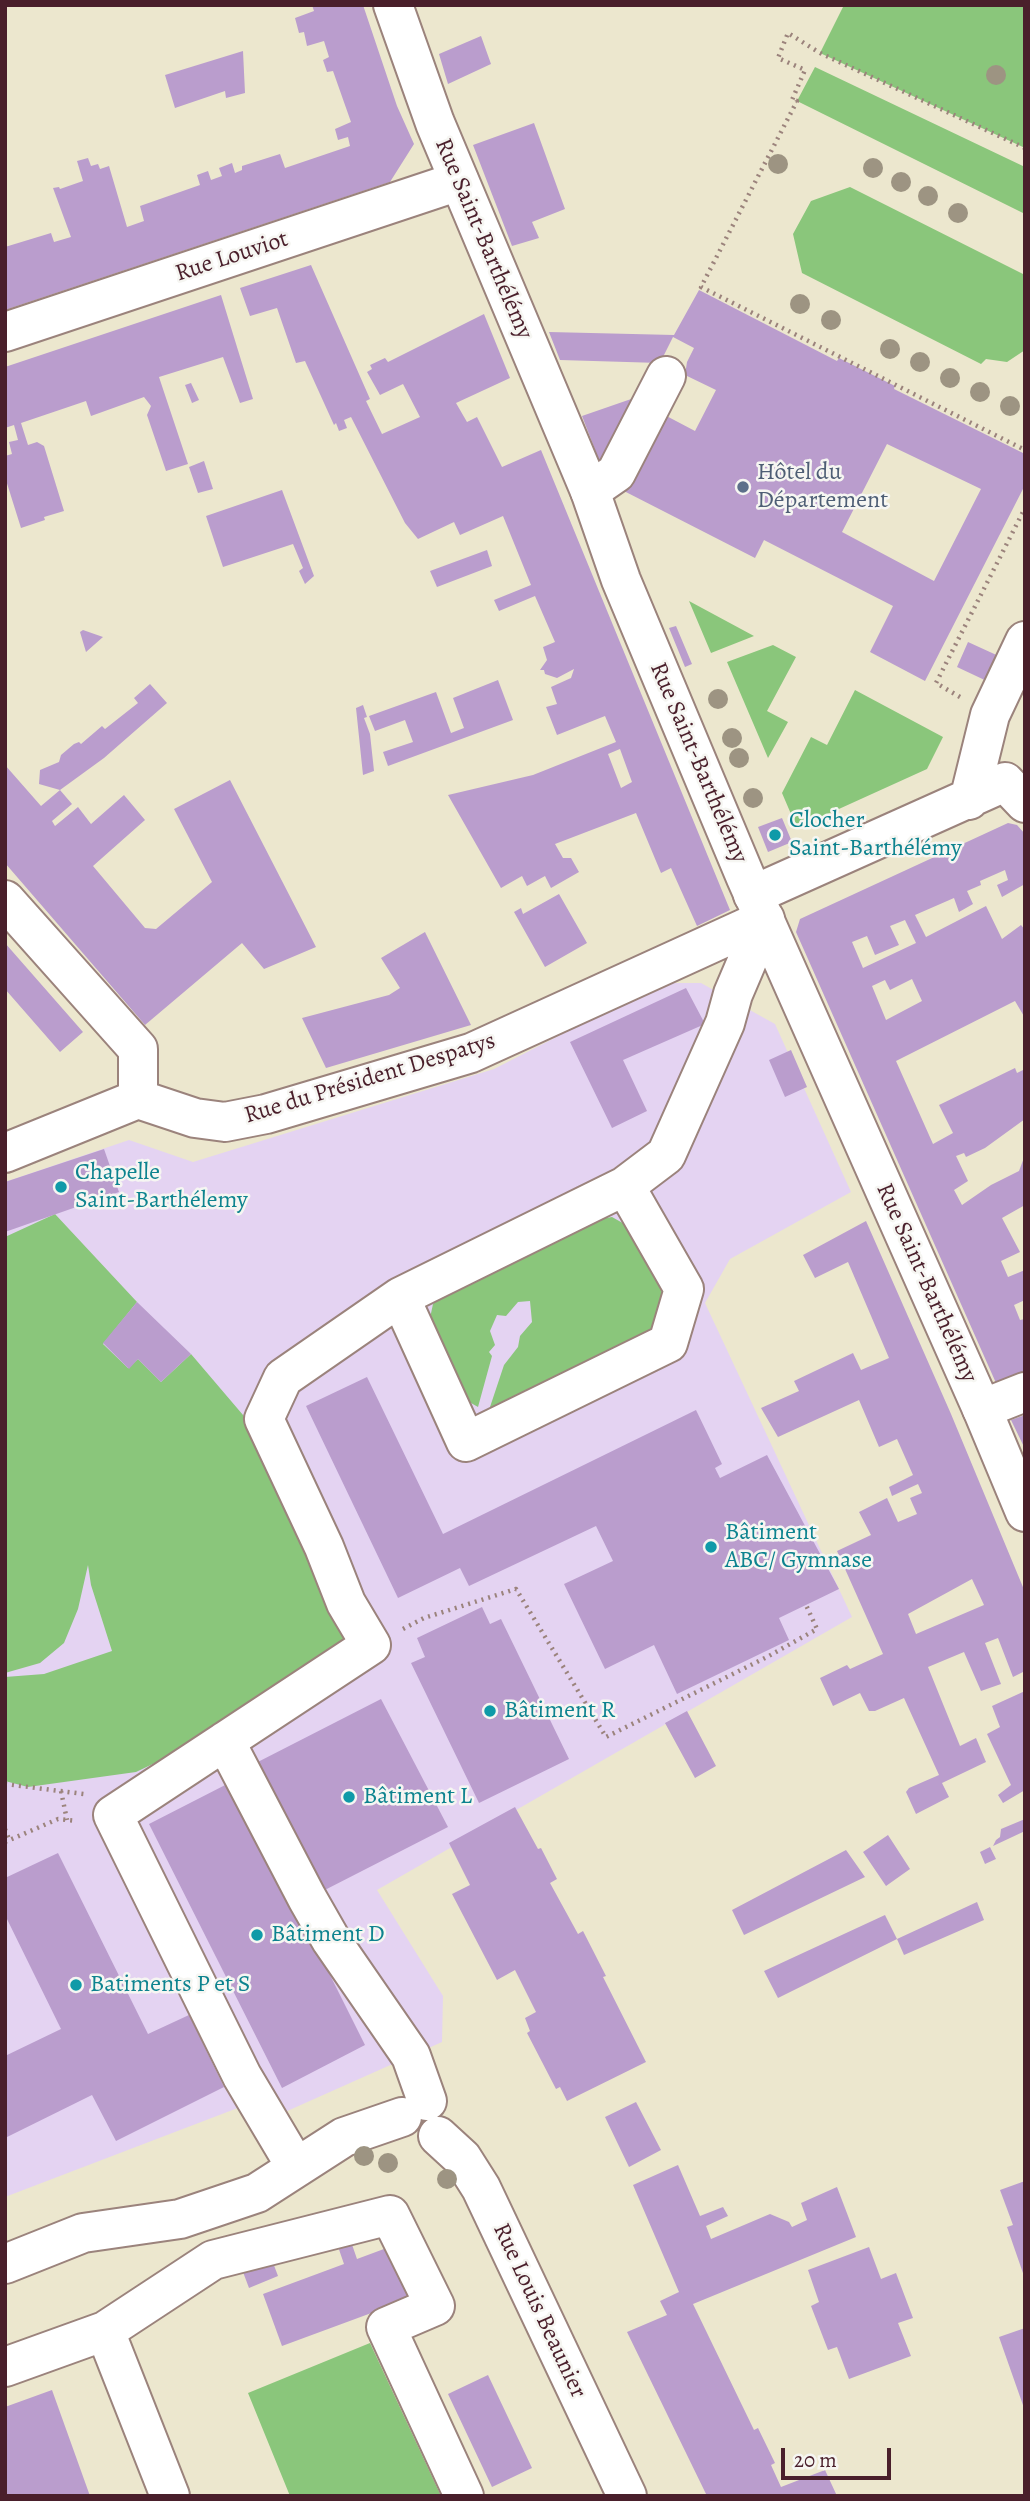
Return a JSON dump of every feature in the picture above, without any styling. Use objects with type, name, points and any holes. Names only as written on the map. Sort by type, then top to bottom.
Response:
[{"type":"street","name":"Rue Saint-Barthélémy","points":[[393,5],[435,122],[590,491],[621,580],[784,967],[982,1409],[1025,1512]]},
{"type":"street","name":"Rue Louviot","points":[[5,332],[459,181]]},
{"type":"street","points":[[590,491],[616,473],[666,376]]},
{"type":"street","points":[[969,800],[990,715],[1025,641]]},
{"type":"street","name":"Rue du Président Despatys","points":[[138,1099],[195,1118],[225,1122],[266,1114],[471,1053],[1005,782],[1025,803]]},
{"type":"street","points":[[5,900],[138,1049],[138,1099],[5,1153]]},
{"type":"street","points":[[296,2167],[242,2076],[125,1813],[225,1741],[371,1645],[346,1603],[324,1547],[264,1419],[283,1378],[400,1297],[625,1186],[666,1155],[725,1023],[759,907]]},
{"type":"street","points":[[400,1297],[466,1442],[668,1343],[684,1289],[625,1186]]},
{"type":"street","points":[[982,1409],[1025,1392]]},
{"type":"street","points":[[5,2264],[83,2233],[180,2219],[257,2193],[344,2137],[422,2118],[411,2056],[319,1919],[225,1741]]},
{"type":"street","name":"Rue Louis Beaunier","points":[[422,2118],[462,2158],[481,2188],[627,2496]]},
{"type":"street","points":[[5,2367],[105,2331],[213,2260],[390,2215],[435,2306],[386,2327],[464,2496]]},
{"type":"street","points":[[105,2331],[170,2496]]},
{"type":"path","points":[[1025,148],[820,53],[788,33],[778,58],[804,70],[792,100],[797,102],[701,287],[1025,450]]},
{"type":"path","points":[[990,715],[936,682],[1025,508]]},
{"type":"path","points":[[371,1645],[424,1618],[492,1594],[516,1589],[606,1737],[767,1657],[817,1629],[806,1605]]},
{"type":"path","points":[[5,1784],[61,1791],[125,1813]]},
{"type":"path","points":[[61,1791],[67,1820]]},
{"type":"path","points":[[5,1829],[7,1841],[58,1819],[125,1813]]},
{"type":"shaded area","points":[[662,983],[701,983],[775,1024],[851,1192],[730,1259],[705,1303],[852,1617],[377,1890],[443,1996],[442,2042],[285,2112],[256,2101],[5,2197],[5,1182],[129,1140],[193,1162],[494,1069]]},
{"type":"green space","points":[[844,5],[1025,5],[1025,148],[820,53]]},
{"type":"green space","points":[[815,67],[1025,167],[1025,214],[797,101]]},
{"type":"green space","points":[[850,187],[1025,275],[1025,350],[1007,362],[986,359],[981,364],[802,273],[793,234],[811,201]]},
{"type":"green space","points":[[689,601],[754,636],[711,653]]},
{"type":"green space","points":[[773,645],[796,657],[767,711],[788,722],[768,758],[727,662]]},
{"type":"green space","points":[[855,690],[943,737],[927,769],[797,828],[782,793],[811,737],[827,745]]},
{"type":"green space","points":[[55,1214],[137,1302],[103,1344],[128,1368],[138,1359],[161,1382],[191,1354],[243,1415],[350,1645],[222,1731],[136,1772],[28,1787],[5,1781],[5,1677],[44,1674],[112,1651],[91,1585],[88,1565],[78,1609],[64,1643],[40,1663],[5,1673],[5,1237]]},
{"type":"green space","points":[[612,1217],[628,1226],[659,1282],[662,1294],[656,1324],[642,1340],[489,1410],[504,1365],[518,1347],[520,1336],[532,1322],[530,1301],[518,1302],[506,1316],[497,1315],[490,1331],[495,1345],[489,1352],[492,1356],[478,1407],[471,1403],[464,1396],[430,1318],[433,1304],[444,1294],[600,1219]]},
{"type":"green space","points":[[370,2343],[441,2496],[290,2496],[248,2393]]},
{"type":"building","points":[[312,5],[363,5],[397,106],[414,144],[390,182],[5,310],[5,247],[51,233],[54,242],[71,237],[53,188],[60,189],[83,181],[77,161],[88,158],[91,166],[98,164],[100,169],[109,166],[127,227],[144,221],[140,206],[200,185],[197,175],[208,171],[211,180],[222,176],[219,168],[232,163],[235,173],[242,170],[242,166],[280,154],[285,168],[350,146],[348,137],[338,140],[335,129],[351,122],[333,71],[327,72],[323,60],[329,57],[324,41],[307,46],[304,32],[299,33],[295,18],[314,11]]},
{"type":"building","points":[[481,36],[491,64],[448,84],[439,54]]},
{"type":"building","points":[[243,51],[245,93],[226,98],[225,91],[175,108],[165,75]]},
{"type":"building","points":[[534,123],[565,209],[532,222],[539,238],[512,246],[473,145]]},
{"type":"building","points":[[311,265],[370,399],[366,401],[382,434],[420,417],[403,384],[380,395],[367,372],[372,369],[370,365],[385,358],[388,362],[484,314],[510,378],[456,403],[467,422],[477,417],[502,467],[541,450],[730,910],[697,926],[671,868],[661,873],[636,813],[555,844],[563,858],[571,858],[579,872],[551,888],[545,876],[527,886],[522,876],[501,888],[448,795],[533,775],[616,742],[605,716],[557,735],[546,707],[557,704],[551,687],[571,678],[574,669],[557,678],[540,670],[547,660],[543,647],[555,642],[535,596],[499,611],[494,600],[531,585],[503,516],[460,535],[454,522],[418,539],[405,523],[351,417],[344,420],[347,428],[339,431],[305,361],[296,363],[277,308],[250,316],[240,288]],"holes":[[[620,749],[632,782],[621,788],[608,754]]]},
{"type":"building","name":"Hôtel du Département","points":[[699,290],[837,361],[839,358],[895,386],[894,389],[1025,454],[1025,485],[925,681],[870,652],[893,606],[764,540],[755,558],[620,489],[657,411],[695,431],[716,390],[685,375],[687,362],[694,348],[673,337],[660,363],[560,360],[549,332],[674,335]],"holes":[[[887,444],[981,489],[934,581],[842,532]]]},
{"type":"building","points":[[221,295],[253,399],[240,403],[223,357],[159,377],[188,464],[166,471],[147,415],[151,406],[144,397],[91,416],[86,401],[21,423],[28,445],[37,442],[44,446],[64,511],[21,528],[5,477],[5,456],[12,454],[9,442],[18,440],[14,425],[5,428],[5,367]]},
{"type":"building","points":[[191,383],[199,400],[192,403],[185,385]]},
{"type":"building","points":[[634,398],[614,455],[599,460],[582,416]]},
{"type":"building","points":[[204,461],[213,489],[198,493],[189,467]]},
{"type":"building","points":[[282,490],[314,576],[305,584],[299,571],[303,568],[293,544],[223,567],[206,516]]},
{"type":"building","points":[[487,550],[492,566],[437,587],[430,571]]},
{"type":"building","points":[[676,626],[692,664],[685,667],[669,628]]},
{"type":"building","points":[[83,630],[103,637],[86,652],[80,632]]},
{"type":"building","points":[[968,642],[1003,658],[991,683],[957,667]]},
{"type":"building","points":[[498,680],[513,720],[388,766],[383,752],[413,742],[405,720],[375,731],[369,716],[436,692],[451,733],[464,728],[453,698]]},
{"type":"building","points":[[150,684],[167,703],[104,758],[60,790],[39,784],[40,770],[59,762],[61,755],[74,744],[81,744],[102,726],[105,729],[138,703],[134,698]]},
{"type":"building","points":[[363,705],[370,734],[374,771],[363,775],[356,708]]},
{"type":"building","points":[[5,765],[41,806],[60,790],[72,804],[52,821],[55,826],[78,807],[91,824],[124,795],[145,820],[93,866],[145,928],[156,929],[212,882],[174,809],[230,780],[316,947],[264,969],[242,943],[145,1025],[5,863]]},
{"type":"building","name":"Clocher Saint-Barthélémy","points":[[782,818],[792,842],[768,852],[758,827]]},
{"type":"building","points":[[1008,823],[1017,825],[1025,834],[1025,884],[1002,897],[997,885],[1008,880],[1005,870],[980,881],[981,885],[967,891],[973,904],[959,912],[954,898],[915,915],[926,937],[986,906],[1002,939],[1021,925],[1025,930],[1025,1018],[1015,1001],[896,1061],[933,1144],[953,1133],[939,1105],[1015,1068],[1017,1073],[1025,1069],[1025,1119],[985,1148],[966,1157],[964,1153],[956,1156],[968,1181],[954,1190],[962,1205],[991,1185],[1019,1171],[1025,1155],[1025,1205],[1002,1218],[1020,1252],[1001,1261],[1008,1277],[1025,1270],[1025,1300],[1014,1305],[1020,1320],[1025,1319],[1025,1373],[996,1383],[796,932],[800,919]],"holes":[[[905,920],[916,943],[863,968],[852,942],[867,936],[875,955],[899,945],[890,926]],[[912,979],[922,1001],[886,1020],[872,986],[885,980],[890,990]]]},
{"type":"building","points":[[559,894],[587,943],[545,967],[514,912],[521,908],[523,914]]},
{"type":"building","points":[[425,932],[471,1025],[326,1068],[302,1018],[389,995],[400,988],[381,958]]},
{"type":"building","points":[[5,943],[83,1032],[60,1052],[5,989]]},
{"type":"building","points":[[686,988],[705,1024],[623,1060],[647,1111],[612,1128],[570,1042]]},
{"type":"building","points":[[791,1050],[807,1087],[785,1097],[769,1060]]},
{"type":"building","name":"Chapelle Saint-Barthélemy","points":[[104,1149],[119,1192],[5,1232],[5,1182]]},
{"type":"building","points":[[866,1221],[951,1414],[1025,1592],[1025,1671],[1013,1677],[998,1638],[985,1643],[1001,1684],[981,1691],[964,1652],[928,1667],[960,1746],[976,1738],[986,1762],[942,1783],[949,1797],[916,1814],[906,1792],[909,1788],[939,1775],[904,1698],[869,1711],[860,1693],[833,1706],[820,1678],[847,1665],[850,1669],[883,1654],[837,1551],[871,1535],[859,1512],[887,1498],[898,1522],[917,1514],[910,1498],[922,1493],[918,1484],[892,1496],[889,1487],[913,1475],[897,1439],[879,1447],[859,1400],[778,1437],[761,1408],[799,1391],[794,1381],[853,1353],[861,1370],[889,1358],[848,1262],[815,1278],[803,1255]],"holes":[[[972,1579],[984,1605],[916,1634],[908,1614]]]},
{"type":"building","points":[[137,1302],[191,1354],[161,1382],[138,1359],[129,1369],[103,1343]]},
{"type":"building","name":"Bâtiment ABC/ Gymnase","points":[[367,1377],[443,1534],[696,1410],[722,1464],[715,1468],[720,1478],[767,1455],[839,1589],[779,1618],[789,1640],[677,1694],[654,1645],[605,1669],[564,1584],[613,1561],[596,1526],[469,1586],[460,1568],[398,1598],[306,1406]]},
{"type":"building","points":[[1025,1415],[1025,1449],[1011,1420]]},
{"type":"building","name":"Bâtiment R","points":[[482,1607],[490,1624],[501,1619],[569,1759],[479,1803],[411,1663],[425,1657],[417,1638]]},
{"type":"building","points":[[1025,1691],[1025,1790],[1003,1803],[998,1795],[1011,1785],[987,1734],[1000,1727],[992,1706]]},
{"type":"building","name":"Bâtiment L","points":[[381,1699],[448,1827],[317,1894],[250,1766]]},
{"type":"building","points":[[687,1711],[716,1766],[695,1778],[665,1723]]},
{"type":"building","name":"Bâtiment D","points":[[233,1781],[365,2045],[282,2088],[149,1824]]},
{"type":"building","points":[[515,1807],[557,1879],[550,1883],[578,1934],[583,1931],[646,2062],[567,2101],[560,2087],[556,2089],[527,2033],[530,2031],[525,2018],[536,2012],[515,1970],[497,1980],[452,1894],[470,1885],[449,1843]]},
{"type":"building","points":[[1025,1819],[1025,1831],[993,1846],[1000,1837],[1001,1829]]},
{"type":"building","points":[[888,1835],[910,1869],[886,1886],[863,1852]]},
{"type":"building","points":[[990,1847],[996,1859],[985,1864],[980,1852]]},
{"type":"building","points":[[846,1850],[865,1877],[744,1935],[732,1910]]},
{"type":"building","name":"Batiments P et S","points":[[58,1853],[148,2034],[189,2015],[224,2087],[116,2141],[92,2095],[5,2138],[5,2056],[61,2029],[5,1915],[5,1878]]},
{"type":"building","points":[[977,1902],[984,1920],[904,1955],[897,1939]]},
{"type":"building","points":[[885,1915],[897,1939],[778,1998],[764,1971]]},
{"type":"building","points":[[636,2102],[661,2150],[629,2167],[605,2117]]},
{"type":"building","points":[[678,2165],[700,2216],[723,2207],[728,2216],[706,2226],[711,2239],[770,2214],[789,2222],[792,2227],[807,2220],[801,2203],[837,2187],[856,2237],[693,2304],[754,2430],[758,2428],[775,2463],[771,2465],[781,2487],[825,2470],[837,2496],[707,2496],[627,2332],[667,2315],[660,2301],[679,2292],[633,2185]]},
{"type":"building","points":[[1025,2181],[1024,2276],[1007,2227],[1013,2225],[1000,2190]]},
{"type":"building","points":[[347,2230],[357,2259],[392,2246],[412,2298],[282,2346],[263,2294],[344,2264],[334,2235]]},
{"type":"building","points":[[869,2247],[881,2279],[896,2273],[913,2318],[898,2323],[911,2356],[849,2379],[837,2347],[828,2350],[811,2306],[819,2302],[808,2270]]},
{"type":"building","points":[[272,2260],[278,2276],[249,2288],[243,2272]]},
{"type":"building","points":[[1025,2328],[1025,2408],[1024,2408],[999,2337]]},
{"type":"building","points":[[488,2375],[532,2468],[492,2487],[448,2394]]},
{"type":"building","points":[[52,2390],[90,2496],[5,2496],[5,2407]]},
{"type":"place","name":"Hôtel du Département","points":[[743,487]]},
{"type":"place","name":"Clocher Saint-Barthélémy","points":[[775,835]]},
{"type":"place","name":"Chapelle Saint-Barthélemy","points":[[61,1187]]},
{"type":"place","name":"Bâtiment ABC/ Gymnase","points":[[711,1547]]},
{"type":"place","name":"Bâtiment R","points":[[490,1711]]},
{"type":"place","name":"Bâtiment L","points":[[349,1797]]},
{"type":"place","name":"Bâtiment D","points":[[257,1935]]},
{"type":"place","name":"Batiments P et S","points":[[76,1985]]}]
